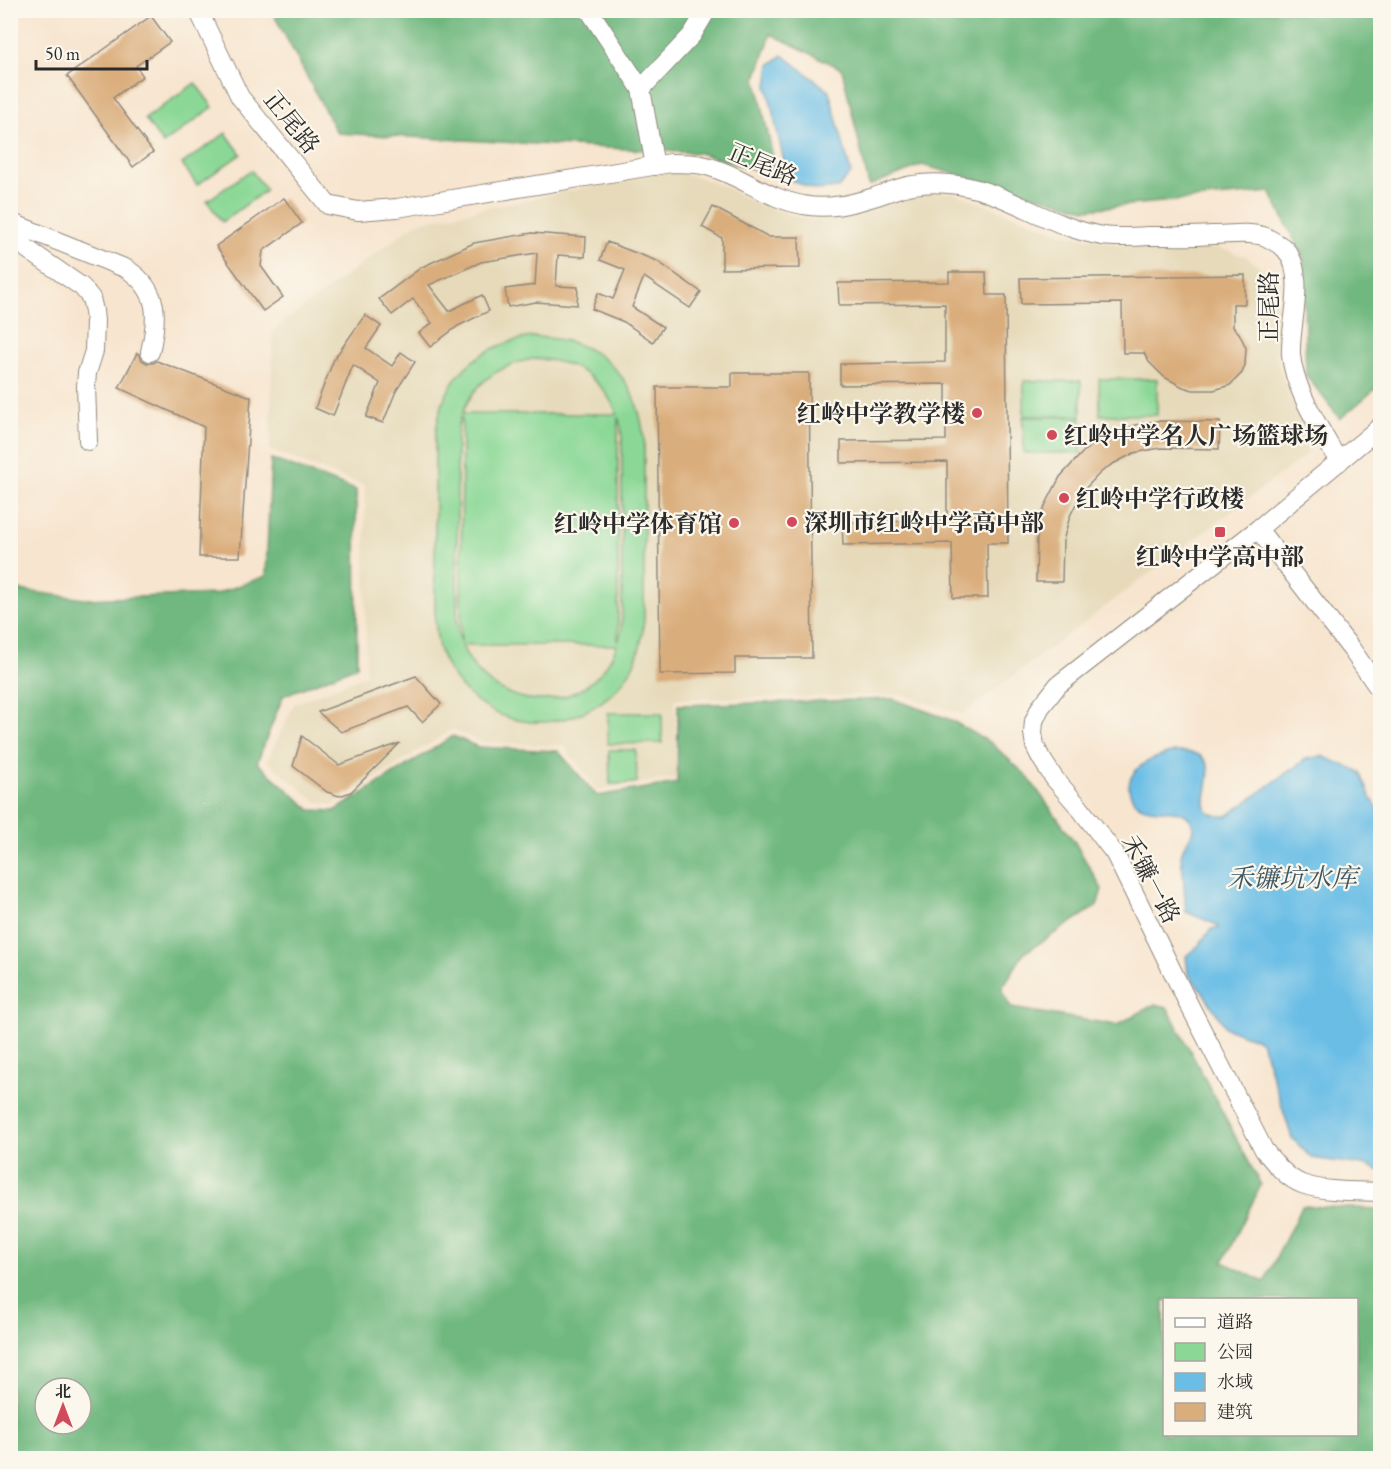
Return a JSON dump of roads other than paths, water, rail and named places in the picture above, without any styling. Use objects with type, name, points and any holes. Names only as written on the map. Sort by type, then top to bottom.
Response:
[{"type":"street","name":"正尾路","points":[[198,10],[240,97],[328,205],[358,211],[397,208],[671,163],[687,163],[718,170],[778,199],[807,206],[840,206],[913,185],[951,184],[989,193],[1077,230],[1104,236],[1211,236],[1238,233],[1265,237],[1284,248],[1293,262],[1296,281],[1291,353],[1293,370],[1298,387],[1339,462]]},
{"type":"street","points":[[589,10],[641,89],[655,166]]},
{"type":"street","points":[[641,89],[692,35],[707,10]]},
{"type":"street","points":[[10,222],[127,269],[138,276],[152,294],[155,305],[150,352]]},
{"type":"street","points":[[10,227],[27,249],[82,287],[91,298],[95,321],[94,351],[87,373],[86,386],[88,441]]},
{"type":"street","name":"禾镰一路","points":[[1380,427],[1258,529],[1058,686],[1040,708],[1034,721],[1033,734],[1035,746],[1054,778],[1115,854],[1182,993],[1264,1150],[1275,1164],[1300,1184],[1321,1189],[1380,1192]]},
{"type":"street","points":[[1258,529],[1352,650],[1380,690]]},
{"type":"water","points":[[783,55],[829,91],[851,173],[838,188],[815,190],[788,179],[767,86],[770,65]]},
{"type":"water","name":"禾镰坑水库","points":[[1175,752],[1199,755],[1206,763],[1209,772],[1205,802],[1207,809],[1213,814],[1227,816],[1306,759],[1322,756],[1360,772],[1380,812],[1380,1171],[1369,1166],[1312,1158],[1292,1138],[1261,1041],[1226,1028],[1188,974],[1186,956],[1199,945],[1211,929],[1219,928],[1217,925],[1186,912],[1181,856],[1193,831],[1192,823],[1180,812],[1143,807],[1135,802],[1129,789],[1131,778],[1140,766]]},
{"type":"place","name":"红岭中学教学楼","points":[[977,413]]},
{"type":"place","name":"红岭中学名人广场篮球场","points":[[1052,435]]},
{"type":"place","name":"红岭中学行政楼","points":[[1064,498]]},
{"type":"place","name":"深圳市红岭中学高中部","points":[[792,522]]},
{"type":"place","name":"红岭中学体育馆","points":[[734,523]]},
{"type":"place","name":"红岭中学高中部","points":[[1220,532]]}]
